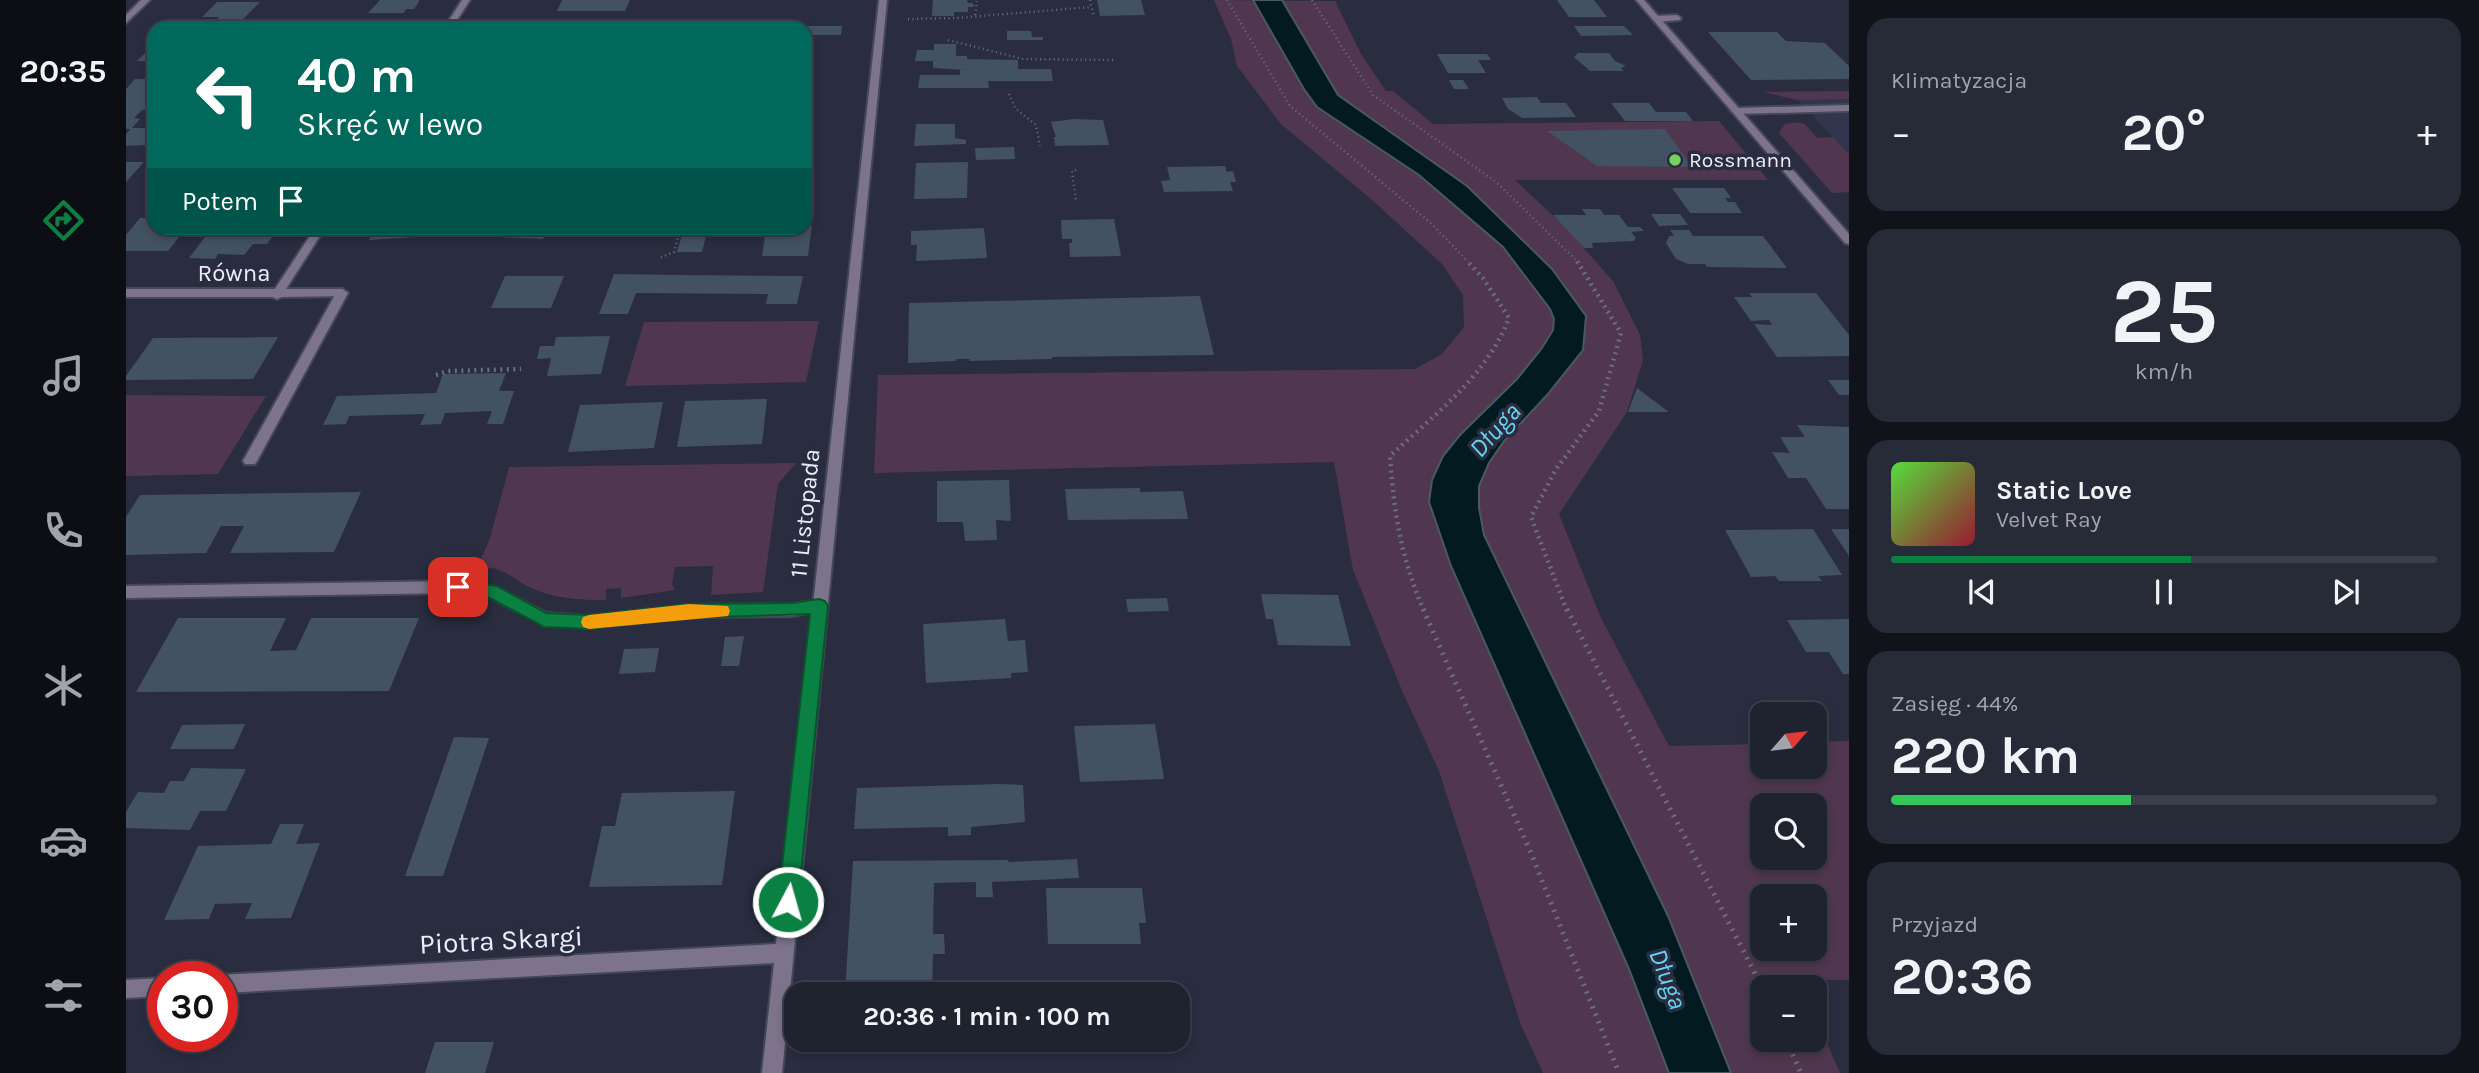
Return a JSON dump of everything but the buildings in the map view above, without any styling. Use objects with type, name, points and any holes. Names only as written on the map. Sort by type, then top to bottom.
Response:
[{"type":"street","points":[[126,20],[146,0]]},
{"type":"street","points":[[452,21],[466,0]]},
{"type":"street","name":"11 Listopada","points":[[772,1073],[782,953],[883,0]]},
{"type":"street","points":[[1640,0],[1849,241]]},
{"type":"street","points":[[1656,19],[1677,18]]},
{"type":"street","points":[[1736,111],[1849,108]]},
{"type":"street","points":[[277,295],[316,235]]},
{"type":"street","name":"Równa","points":[[126,293],[342,293],[250,461]]},
{"type":"street","points":[[126,592],[458,587],[491,591],[544,620],[589,622],[689,611],[779,610],[819,606]]},
{"type":"street","name":"Piotra Skargi","points":[[238,983],[782,953]]},
{"type":"street","points":[[126,989],[147,988]]},
{"type":"path","points":[[1090,0],[1094,16]]},
{"type":"path","points":[[1227,0],[1290,106],[1433,225],[1483,278],[1509,318],[1506,332],[1476,372],[1390,456],[1394,514],[1408,575],[1531,853],[1619,1073]]},
{"type":"path","points":[[1312,0],[1373,95],[1496,181],[1573,255],[1621,334],[1598,411],[1556,469],[1531,517],[1563,602],[1756,975]]},
{"type":"path","points":[[975,15],[977,1]]},
{"type":"path","points":[[903,19],[957,18],[1092,7]]},
{"type":"path","points":[[948,40],[1023,59],[1116,60]]},
{"type":"path","points":[[1023,59],[1025,64]]},
{"type":"path","points":[[1009,94],[1015,108],[1036,125],[1040,146]]},
{"type":"path","points":[[1076,170],[1072,170],[1076,201]]},
{"type":"path","points":[[659,258],[674,252],[678,235]]},
{"type":"path","points":[[436,375],[448,370],[521,369]]},
{"type":"path","points":[[1791,1052],[1801,1073]]},
{"type":"shaded area","points":[[1214,0],[1335,1],[1361,54],[1386,91],[1393,91],[1433,124],[1719,121],[1768,180],[1515,180],[1566,228],[1613,281],[1640,335],[1643,360],[1627,412],[1559,514],[1601,618],[1669,746],[1750,744],[1750,779],[1827,779],[1827,742],[1849,741],[1849,980],[1827,980],[1827,975],[1750,975],[1750,1052],[1827,1052],[1827,1043],[1840,1073],[1543,1073],[1521,1025],[1439,771],[1403,693],[1353,570],[1334,462],[874,473],[878,375],[1415,369],[1442,354],[1464,327],[1463,295],[1442,264],[1371,199],[1281,124],[1237,66],[1231,39]]},
{"type":"shaded area","points":[[1849,91],[1849,154],[1790,92]]},
{"type":"shaded area","points":[[1849,91],[1849,99],[1797,100],[1764,92]]},
{"type":"shaded area","points":[[1785,124],[1805,124],[1817,138],[1833,137],[1849,154],[1849,192],[1832,193],[1779,133]]},
{"type":"shaded area","points":[[819,321],[806,382],[625,386],[644,322]]},
{"type":"shaded area","points":[[126,395],[266,396],[218,474],[126,476]]},
{"type":"shaded area","points":[[796,463],[778,484],[763,592],[711,595],[713,566],[675,567],[672,584],[675,590],[621,598],[621,588],[606,589],[606,600],[557,596],[529,587],[500,570],[489,568],[485,574],[476,571],[490,538],[509,467]]},
{"type":"water","name":"Długa","points":[[1253,0],[1282,0],[1338,95],[1467,186],[1552,269],[1586,316],[1583,350],[1547,395],[1504,441],[1489,463],[1479,486],[1479,508],[1484,535],[1668,916],[1731,1073],[1669,1073],[1629,969],[1451,566],[1429,502],[1432,480],[1443,456],[1460,435],[1517,379],[1542,348],[1553,330],[1554,319],[1550,309],[1503,247],[1419,175],[1317,107]]},
{"type":"slow traffic","points":[[589,622],[689,611],[722,611]]},
{"type":"place","name":"Rossmann","points":[[1675,160]]},
{"type":"route","points":[[458,587],[491,591],[544,620],[589,622],[689,611],[792,610],[819,606],[788,902]]}]
